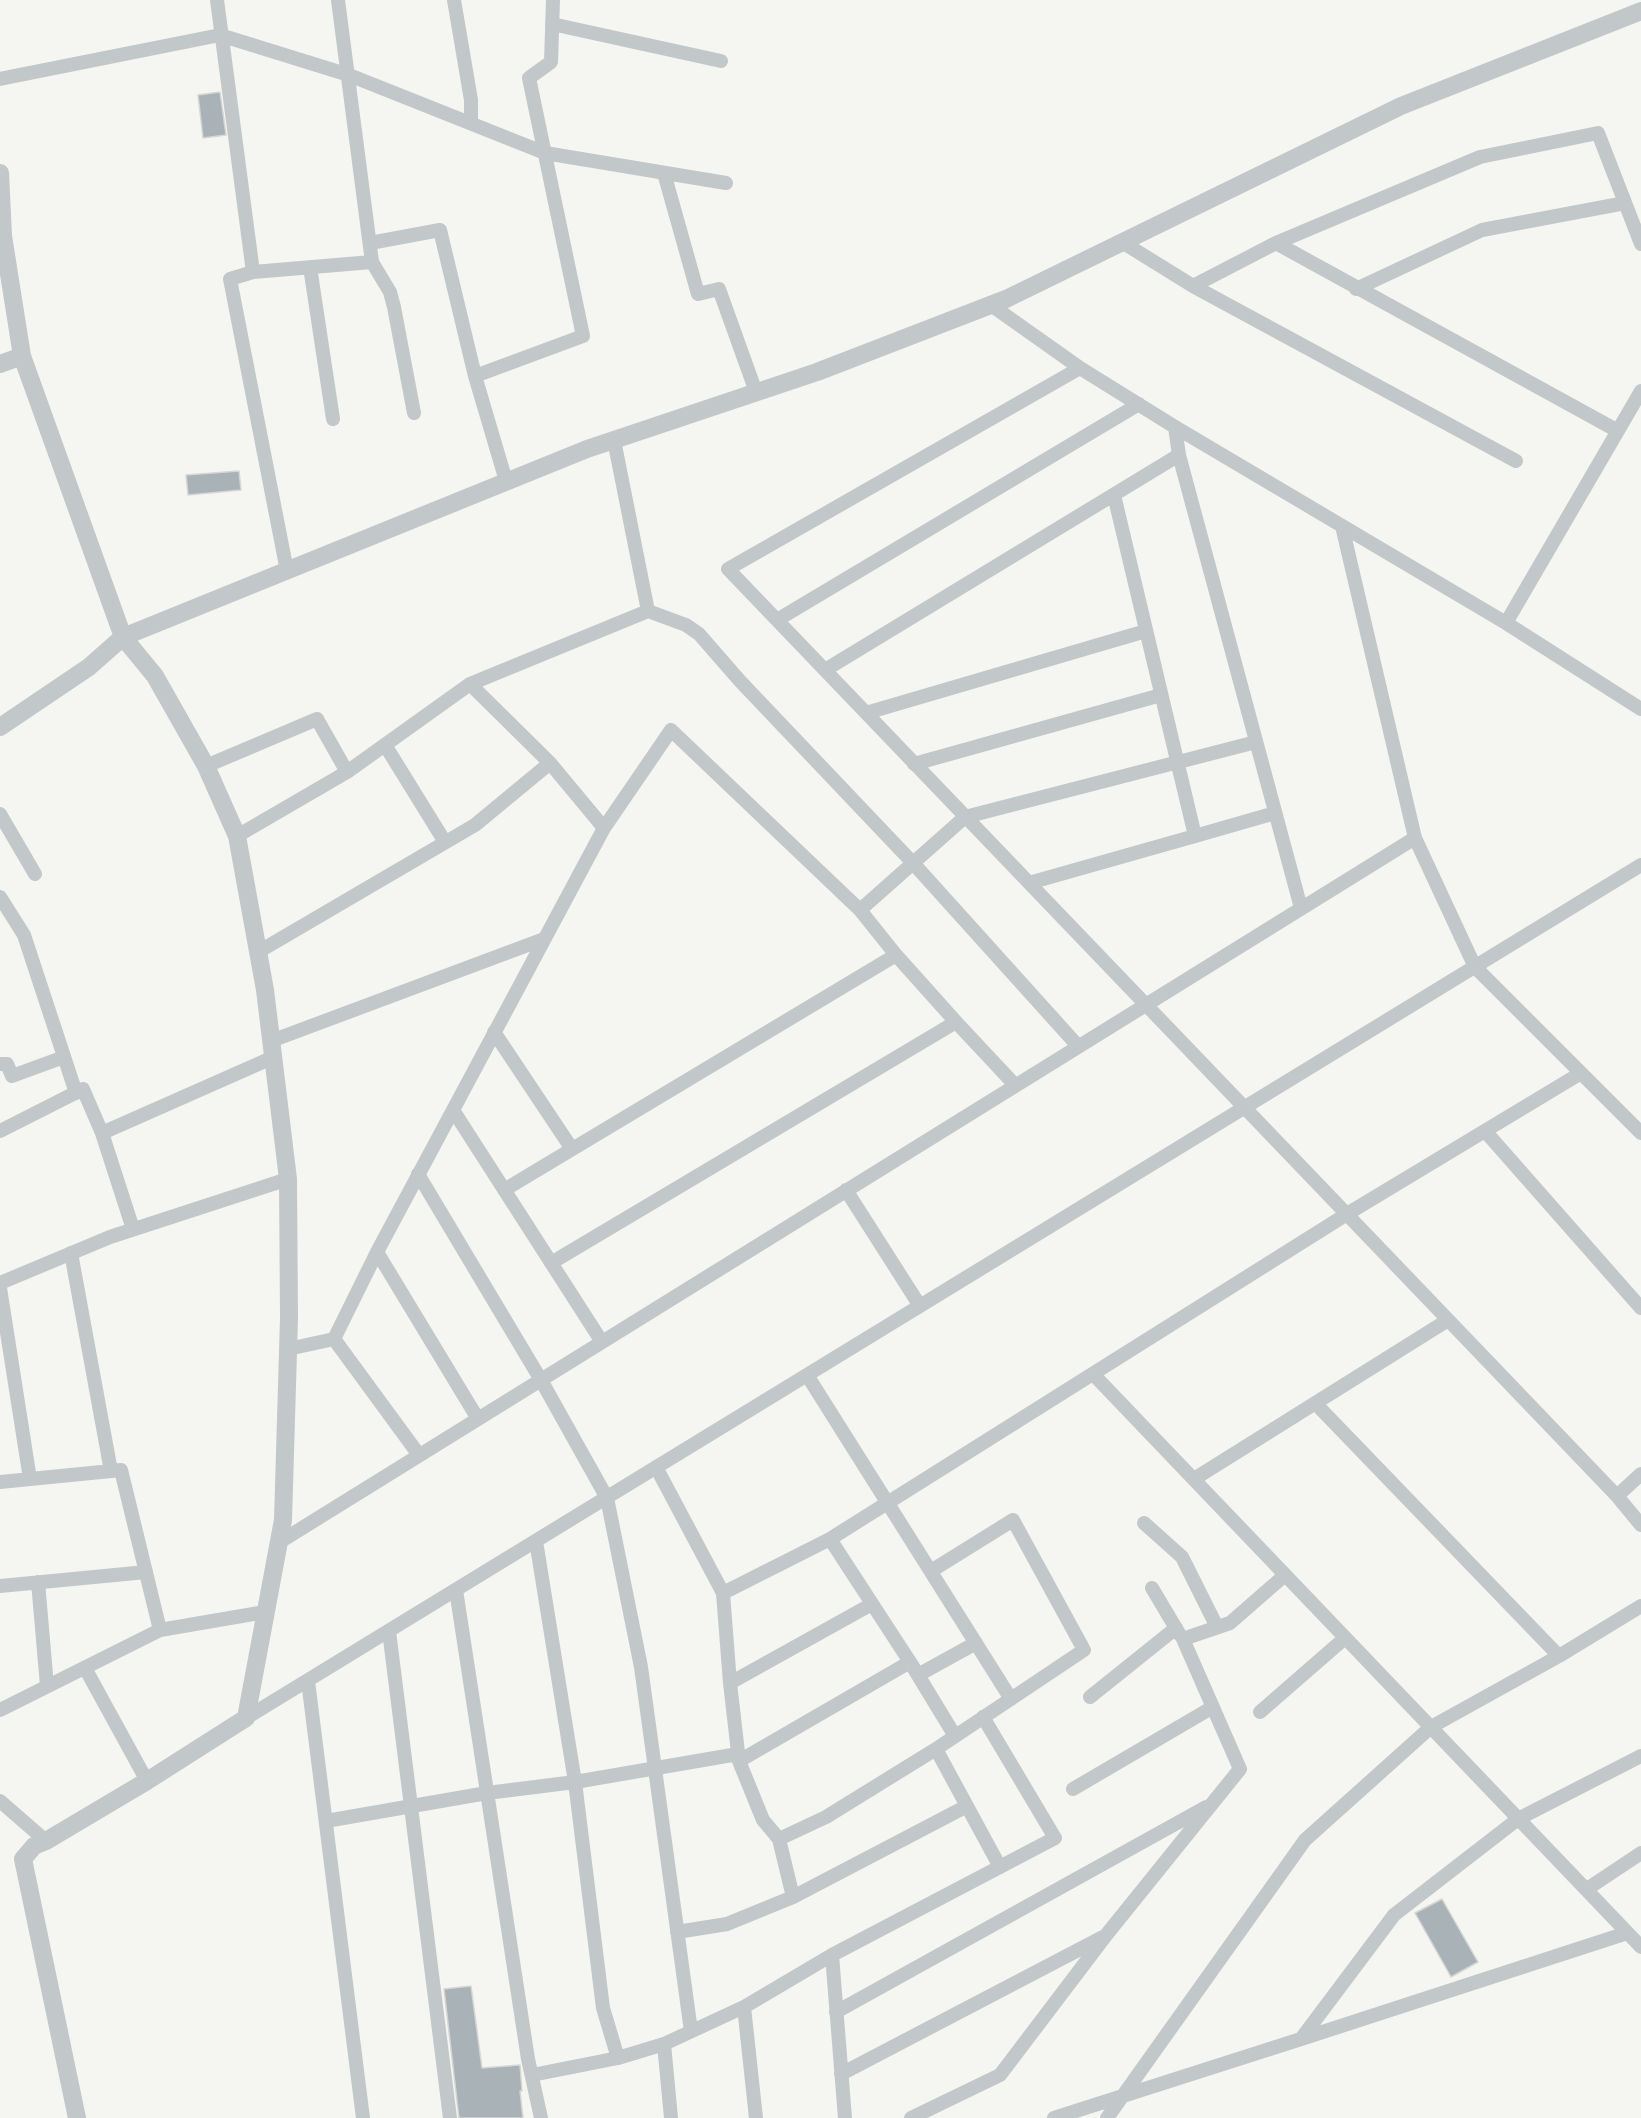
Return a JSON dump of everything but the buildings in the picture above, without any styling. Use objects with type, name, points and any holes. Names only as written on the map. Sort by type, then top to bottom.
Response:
[{"type":"street","points":[[217,0],[253,272]]},
{"type":"street","points":[[338,0],[350,75],[372,262],[390,292],[414,412]]},
{"type":"street","points":[[454,0],[471,100],[471,123]]},
{"type":"street","points":[[475,376],[583,336],[530,78],[551,62],[553,0]]},
{"type":"street","points":[[0,727],[89,667],[123,637],[506,481],[614,440],[816,372],[991,305],[1401,106],[1641,12]]},
{"type":"street","points":[[552,24],[721,61]]},
{"type":"street","points":[[0,79],[220,35],[350,75],[545,153],[726,183]]},
{"type":"street","points":[[1193,286],[1276,243],[1480,157],[1598,133],[1641,244]]},
{"type":"street","points":[[0,173],[3,236],[22,356],[123,637],[155,676],[206,766],[237,836],[258,952],[273,1049],[288,1179],[288,1349],[283,1520],[246,1718]]},
{"type":"street","points":[[664,173],[698,294],[719,289],[756,393]]},
{"type":"street","points":[[1356,289],[1482,230],[1625,203]]},
{"type":"street","points":[[370,243],[440,230],[475,376],[506,481]]},
{"type":"street","points":[[1122,242],[1193,286],[1516,461]]},
{"type":"street","points":[[1276,243],[1618,431]]},
{"type":"street","points":[[287,571],[230,279],[253,272],[372,262]]},
{"type":"street","points":[[310,267],[333,419]]},
{"type":"street","points":[[991,305],[1080,368],[1175,427],[1506,623],[1641,709]]},
{"type":"street","points":[[0,364],[22,356]]},
{"type":"street","points":[[1080,368],[728,569],[1617,1496],[1641,1526]]},
{"type":"street","points":[[1506,623],[1641,391]]},
{"type":"street","points":[[777,620],[1139,404]]},
{"type":"street","points":[[1175,427],[1179,455],[1301,908]]},
{"type":"street","points":[[614,440],[648,611]]},
{"type":"street","points":[[825,670],[1179,455]]},
{"type":"street","points":[[1114,495],[1195,836]]},
{"type":"street","points":[[1342,526],[1415,838],[1475,967],[1641,1133]]},
{"type":"street","points":[[237,836],[346,772],[470,684],[648,611],[691,627],[913,863],[1077,1046]]},
{"type":"street","points":[[866,713],[1146,631]]},
{"type":"street","points":[[470,684],[550,763],[604,828]]},
{"type":"street","points":[[914,764],[1161,695]]},
{"type":"street","points":[[206,766],[317,719],[346,772]]},
{"type":"street","points":[[334,1339],[376,1252],[604,828],[671,730],[860,910],[896,955],[1015,1085]]},
{"type":"street","points":[[860,910],[965,817],[1256,742]]},
{"type":"street","points":[[385,745],[445,842]]},
{"type":"street","points":[[258,952],[475,825],[550,763]]},
{"type":"street","points":[[1029,883],[1275,813]]},
{"type":"street","points":[[0,814],[35,874]]},
{"type":"street","points":[[279,1543],[1415,838]]},
{"type":"street","points":[[77,2118],[23,1859],[34,1846],[147,1781],[246,1718],[1641,865]]},
{"type":"street","points":[[0,897],[24,935],[76,1093]]},
{"type":"street","points":[[102,1133],[273,1049],[544,939]]},
{"type":"street","points":[[504,1190],[896,955]]},
{"type":"street","points":[[551,1263],[956,1022]]},
{"type":"street","points":[[495,1032],[572,1149]]},
{"type":"street","points":[[0,1064],[7,1064],[12,1076],[64,1057]]},
{"type":"street","points":[[723,1593],[830,1539],[1347,1214],[1581,1073]]},
{"type":"street","points":[[1,1130],[83,1089],[102,1133],[133,1229]]},
{"type":"street","points":[[453,1110],[602,1342]]},
{"type":"street","points":[[1485,1131],[1641,1308]]},
{"type":"street","points":[[418,1174],[541,1380],[607,1498],[640,1667],[691,2031]]},
{"type":"street","points":[[30,1479],[0,1286],[71,1253],[133,1229],[288,1179]]},
{"type":"street","points":[[846,1190],[920,1306]]},
{"type":"street","points":[[376,1252],[478,1419]]},
{"type":"street","points":[[71,1253],[111,1471]]},
{"type":"street","points":[[1194,1479],[1448,1320]]},
{"type":"street","points":[[288,1349],[334,1339]]},
{"type":"street","points":[[334,1339],[419,1455]]},
{"type":"street","points":[[1093,1374],[1641,1947]]},
{"type":"street","points":[[807,1375],[1011,1699]]},
{"type":"street","points":[[1315,1403],[1559,1656]]},
{"type":"street","points":[[656,1467],[723,1593],[739,1757],[763,1820],[779,1839],[792,1897]]},
{"type":"street","points":[[0,1482],[121,1470],[160,1630]]},
{"type":"street","points":[[1617,1496],[1641,1474]]},
{"type":"street","points":[[779,1839],[826,1817],[936,1749],[1084,1650],[1012,1520],[931,1571]]},
{"type":"street","points":[[1144,1523],[1182,1557],[1217,1627]]},
{"type":"street","points":[[830,1539],[955,1736]]},
{"type":"street","points":[[536,1541],[575,1782],[603,2008],[618,2058]]},
{"type":"street","points":[[0,1586],[146,1572]]},
{"type":"street","points":[[1090,1696],[1179,1633],[1230,1623],[1286,1575]]},
{"type":"street","points":[[38,1582],[47,1686]]},
{"type":"street","points":[[911,2118],[1000,2075],[1107,1934],[1240,1769],[1179,1633],[1152,1588]]},
{"type":"street","points":[[456,1590],[532,2075],[541,2118]]},
{"type":"street","points":[[730,1683],[872,1604]]},
{"type":"street","points":[[1107,2118],[1305,1840],[1431,1727],[1559,1656],[1641,1606]]},
{"type":"street","points":[[0,1710],[160,1630],[265,1612]]},
{"type":"street","points":[[389,1631],[450,2118]]},
{"type":"street","points":[[1260,1712],[1345,1638]]},
{"type":"street","points":[[918,1675],[976,1643]]},
{"type":"street","points":[[326,1821],[487,1793],[739,1757],[910,1662]]},
{"type":"street","points":[[85,1668],[147,1781]]},
{"type":"street","points":[[308,1681],[363,2118]]},
{"type":"street","points":[[1073,1789],[1213,1707]]},
{"type":"street","points":[[532,2075],[618,2058],[664,2044],[746,2006],[832,1955],[1055,1838],[983,1717]]},
{"type":"street","points":[[936,1749],[1000,1867]]},
{"type":"street","points":[[1301,2039],[1394,1915],[1518,1819],[1641,1756]]},
{"type":"street","points":[[0,1801],[46,1841]]},
{"type":"street","points":[[836,2012],[1214,1803]]},
{"type":"street","points":[[677,1932],[727,1924],[792,1897],[967,1806]]},
{"type":"street","points":[[1587,1889],[1641,1853]]},
{"type":"street","points":[[1053,2118],[1627,1933]]},
{"type":"street","points":[[841,2074],[1107,1934]]},
{"type":"street","points":[[832,1955],[845,2118]]},
{"type":"street","points":[[746,2006],[744,2007],[756,2118]]},
{"type":"street","points":[[664,2044],[671,2118]]}]
